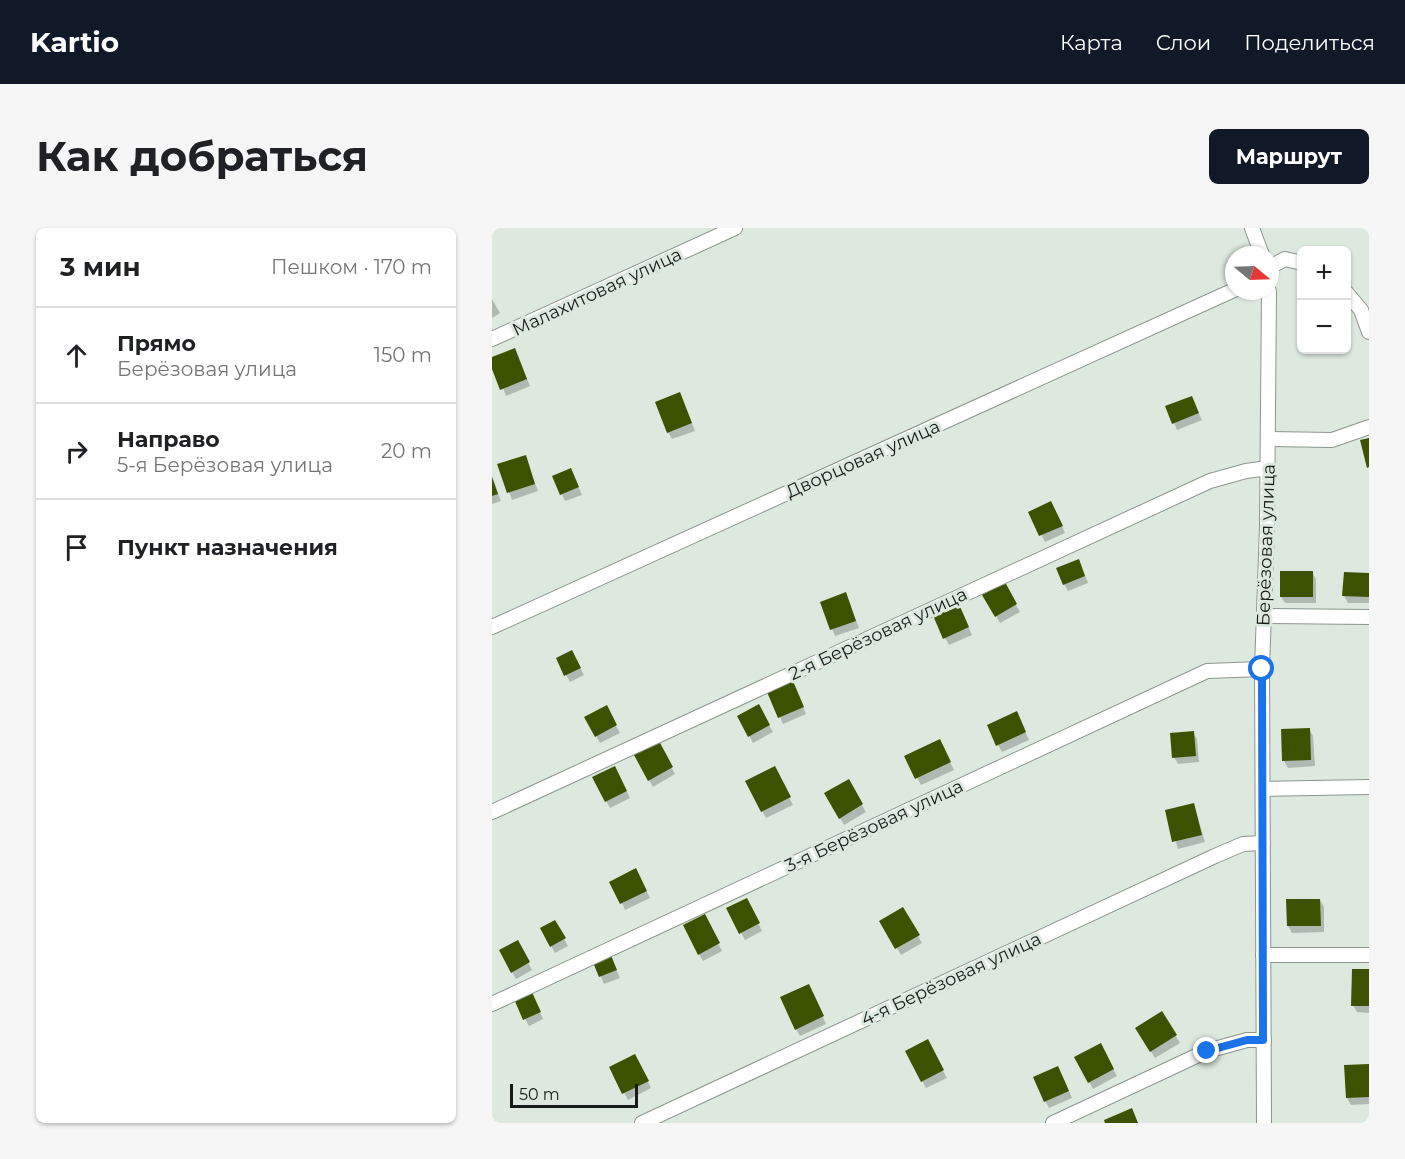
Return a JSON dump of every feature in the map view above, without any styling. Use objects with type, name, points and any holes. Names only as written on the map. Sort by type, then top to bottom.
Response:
[{"type":"street","name":"Малахитовая улица","points":[[492,339],[735,228]]},
{"type":"street","points":[[1252,228],[1259,246]]},
{"type":"street","points":[[1279,263],[1285,260],[1297,261]]},
{"type":"street","name":"Дворцовая улица","points":[[492,627],[1225,294]]},
{"type":"street","points":[[1351,297],[1361,310],[1369,332]]},
{"type":"street","name":"Берёзовая улица","points":[[1264,1123],[1262,669],[1269,439],[1269,300]]},
{"type":"street","points":[[1269,439],[1332,440],[1369,427]]},
{"type":"street","name":"2-я Берёзовая улица","points":[[492,812],[1210,481],[1246,471],[1268,468]]},
{"type":"street","points":[[1264,616],[1369,617]]},
{"type":"street","name":"3-я Берёзовая улица","points":[[492,1004],[1207,671],[1262,669]]},
{"type":"street","points":[[1263,789],[1369,787]]},
{"type":"street","name":"4-я Берёзовая улица","points":[[642,1123],[1215,856],[1243,844],[1263,843]]},
{"type":"street","points":[[1263,955],[1369,955]]},
{"type":"street","points":[[1053,1123],[1207,1051],[1247,1040],[1263,1040]]},
{"type":"building","points":[[515,348],[527,379],[500,390],[492,369],[492,357]]},
{"type":"building","points":[[680,392],[692,423],[667,433],[655,402]]},
{"type":"building","points":[[1192,396],[1199,413],[1172,424],[1165,406]]},
{"type":"building","points":[[1369,438],[1369,467],[1367,468],[1360,440]]},
{"type":"building","points":[[526,455],[535,484],[507,493],[497,464]]},
{"type":"building","points":[[571,468],[579,487],[560,495],[552,476]]},
{"type":"building","points":[[492,477],[498,494],[492,496]]},
{"type":"building","points":[[1051,501],[1063,526],[1039,536],[1028,512]]},
{"type":"building","points":[[1079,559],[1085,576],[1063,585],[1056,568]]},
{"type":"building","points":[[1280,571],[1313,571],[1313,597],[1280,597]]},
{"type":"building","points":[[1344,572],[1369,573],[1369,597],[1342,596]]},
{"type":"building","points":[[1005,582],[1017,604],[995,617],[982,595]]},
{"type":"building","points":[[846,592],[856,621],[830,630],[820,602]]},
{"type":"building","points":[[958,602],[969,627],[943,639],[932,613]]},
{"type":"building","points":[[572,650],[581,668],[564,676],[556,658]]},
{"type":"building","points":[[793,681],[804,707],[778,718],[767,692]]},
{"type":"building","points":[[759,704],[770,725],[748,737],[737,716]]},
{"type":"building","points":[[607,705],[617,725],[595,737],[584,717]]},
{"type":"building","points":[[1017,711],[1026,732],[996,746],[987,725]]},
{"type":"building","points":[[1310,728],[1311,760],[1282,761],[1281,729]]},
{"type":"building","points":[[1194,731],[1196,756],[1172,758],[1170,733]]},
{"type":"building","points":[[940,739],[951,762],[915,779],[904,756]]},
{"type":"building","points":[[659,741],[673,767],[648,781],[634,755]]},
{"type":"building","points":[[615,766],[627,791],[605,802],[592,777]]},
{"type":"building","points":[[775,766],[791,797],[761,812],[745,781]]},
{"type":"building","points":[[849,779],[863,804],[839,819],[824,793]]},
{"type":"building","points":[[1194,803],[1202,835],[1172,842],[1165,810]]},
{"type":"building","points":[[636,868],[647,891],[620,904],[609,882]]},
{"type":"building","points":[[747,898],[760,923],[739,934],[726,908]]},
{"type":"building","points":[[1286,899],[1320,899],[1321,926],[1287,926]]},
{"type":"building","points":[[903,907],[920,935],[895,949],[879,921]]},
{"type":"building","points":[[705,914],[720,943],[698,955],[683,925]]},
{"type":"building","points":[[555,920],[566,938],[550,947],[540,928]]},
{"type":"building","points":[[518,940],[530,962],[511,973],[499,950]]},
{"type":"building","points":[[610,953],[617,970],[599,977],[592,960]]},
{"type":"building","points":[[1352,969],[1369,969],[1369,1006],[1351,1006]]},
{"type":"building","points":[[809,984],[824,1016],[795,1030],[780,997]]},
{"type":"building","points":[[531,990],[541,1012],[523,1020],[514,999]]},
{"type":"building","points":[[1162,1011],[1177,1035],[1150,1052],[1135,1028]]},
{"type":"building","points":[[928,1039],[944,1070],[921,1082],[905,1051]]},
{"type":"building","points":[[1101,1043],[1114,1069],[1088,1083],[1074,1057]]},
{"type":"building","points":[[635,1054],[649,1081],[622,1094],[609,1067]]},
{"type":"building","points":[[1369,1064],[1369,1097],[1346,1098],[1344,1065]]},
{"type":"building","points":[[1058,1066],[1069,1091],[1044,1102],[1033,1077]]},
{"type":"building","points":[[1132,1108],[1138,1123],[1105,1123],[1104,1120]]},
{"type":"route","points":[[1207,1051],[1247,1040],[1263,1040],[1262,669]]}]
